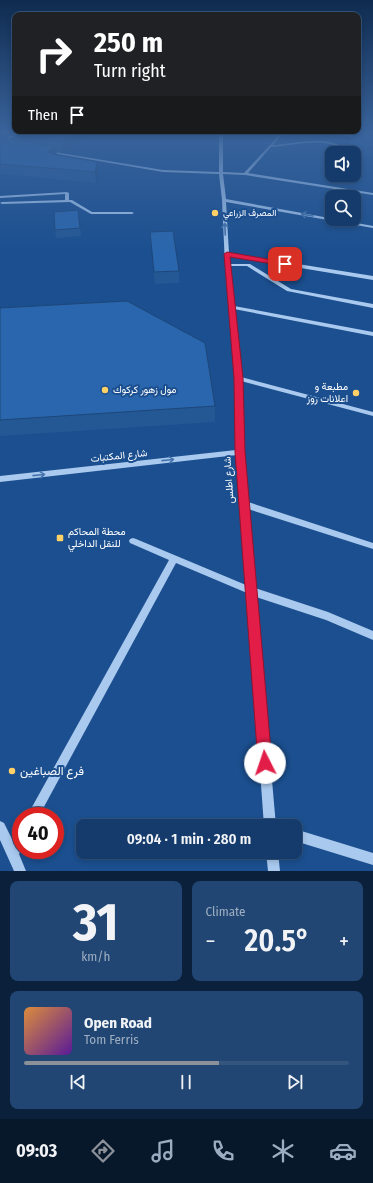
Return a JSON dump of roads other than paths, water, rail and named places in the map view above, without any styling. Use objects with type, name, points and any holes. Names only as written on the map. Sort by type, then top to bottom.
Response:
[{"type":"street","points":[[195,173],[245,174],[373,194]]},
{"type":"street","name":"شارع اطلس","points":[[221,174],[224,200],[227,265],[238,378],[240,452],[269,819]]},
{"type":"street","points":[[0,197],[67,193],[67,201]]},
{"type":"street","points":[[224,200],[373,227]]},
{"type":"street","points":[[2,204],[72,201],[91,213],[132,213]]},
{"type":"street","points":[[227,254],[373,278]]},
{"type":"street","points":[[227,265],[248,265],[289,290],[373,306]]},
{"type":"street","points":[[231,307],[373,334]]},
{"type":"street","points":[[238,378],[373,414]]},
{"type":"street","name":"شارع المكتبات","points":[[0,479],[240,452]]},
{"type":"street","points":[[244,504],[373,546]]},
{"type":"street","points":[[133,541],[251,591],[328,616],[373,636]]},
{"type":"street","points":[[38,807],[174,558]]},
{"type":"street","points":[[0,827],[12,854]]},
{"type":"street","points":[[302,837],[373,859]]},
{"type":"street","points":[[14,859],[20,871]]},
{"type":"street","points":[[273,859],[274,871]]},
{"type":"place","name":"المصرف الزراعي","points":[[215,213]]},
{"type":"place","name":"مول زهور كركوك","points":[[105,390]]},
{"type":"place","name":"مطبعة و اعلانات روز","points":[[356,393]]},
{"type":"place","name":"محطة المحاكم للنقل الداخلي","points":[[60,538]]},
{"type":"place","name":"فرع الصباغين","points":[[12,771]]}]
